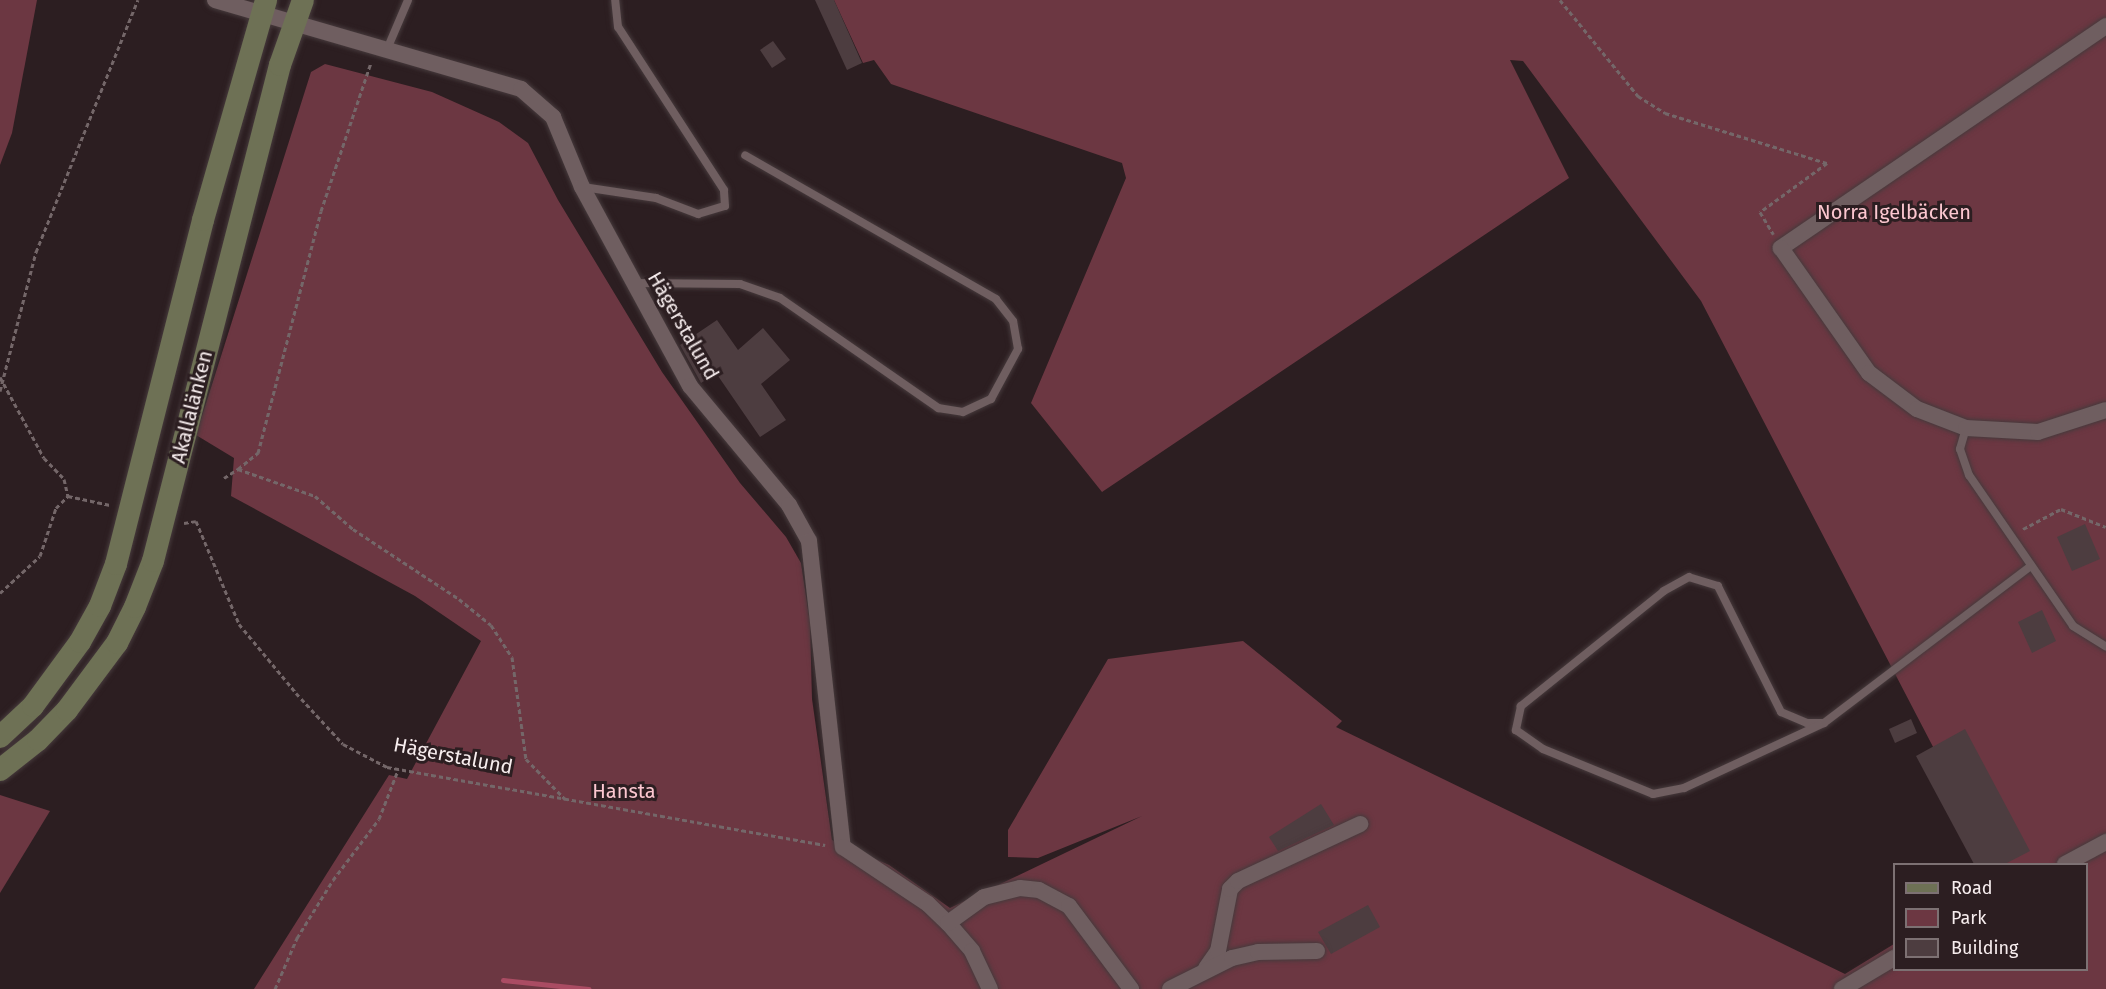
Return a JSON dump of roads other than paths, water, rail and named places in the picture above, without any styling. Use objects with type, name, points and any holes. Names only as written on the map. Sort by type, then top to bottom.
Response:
[{"type":"main road","name":"Akallalänken","points":[[0,770],[38,740],[74,702],[117,643],[135,607],[153,561],[280,65],[303,0]]},
{"type":"main road","name":"Akallalänken","points":[[0,737],[33,706],[80,642],[100,606],[116,564],[203,220],[264,7]]},
{"type":"street","name":"Hägerstalund","points":[[215,0],[264,7],[295,23],[382,46],[521,89],[538,100],[564,138],[582,187],[690,386],[789,505],[809,542],[843,847],[928,904],[948,923]]},
{"type":"street","points":[[2106,26],[1781,248],[1869,373],[1917,409],[1966,428],[2037,432],[2106,410]]},
{"type":"street","points":[[1206,968],[1218,951],[1230,889],[1238,881],[1360,824]]},
{"type":"street","points":[[2067,863],[2106,842]]},
{"type":"street","points":[[990,989],[972,951],[948,923],[984,897],[1020,888],[1039,890],[1069,906],[1131,989]]},
{"type":"street","points":[[1170,989],[1206,968],[1258,952],[1317,951]]},
{"type":"street","points":[[1842,989],[1893,959]]},
{"type":"lane","points":[[382,46],[408,0]]},
{"type":"lane","points":[[582,187],[656,198],[698,214],[725,206],[724,190],[618,27],[615,0]]},
{"type":"lane","points":[[633,283],[740,284],[780,298],[938,408],[963,412],[991,399],[1018,349],[1013,321],[996,299],[745,155]]},
{"type":"lane","points":[[1966,428],[1960,449],[1969,475],[2073,626],[2106,647]]},
{"type":"lane","points":[[1824,723],[1807,723],[1780,712],[1718,586],[1689,577],[1664,591],[1521,706],[1516,730],[1543,749],[1653,794],[1684,788],[1824,723],[2031,567]]},
{"type":"waterway","points":[[503,980],[589,989]]},
{"type":"park label","name":"Norra Igelbäcken","points":[[1894,212]]},
{"type":"park label","name":"Hansta","points":[[624,791]]}]
